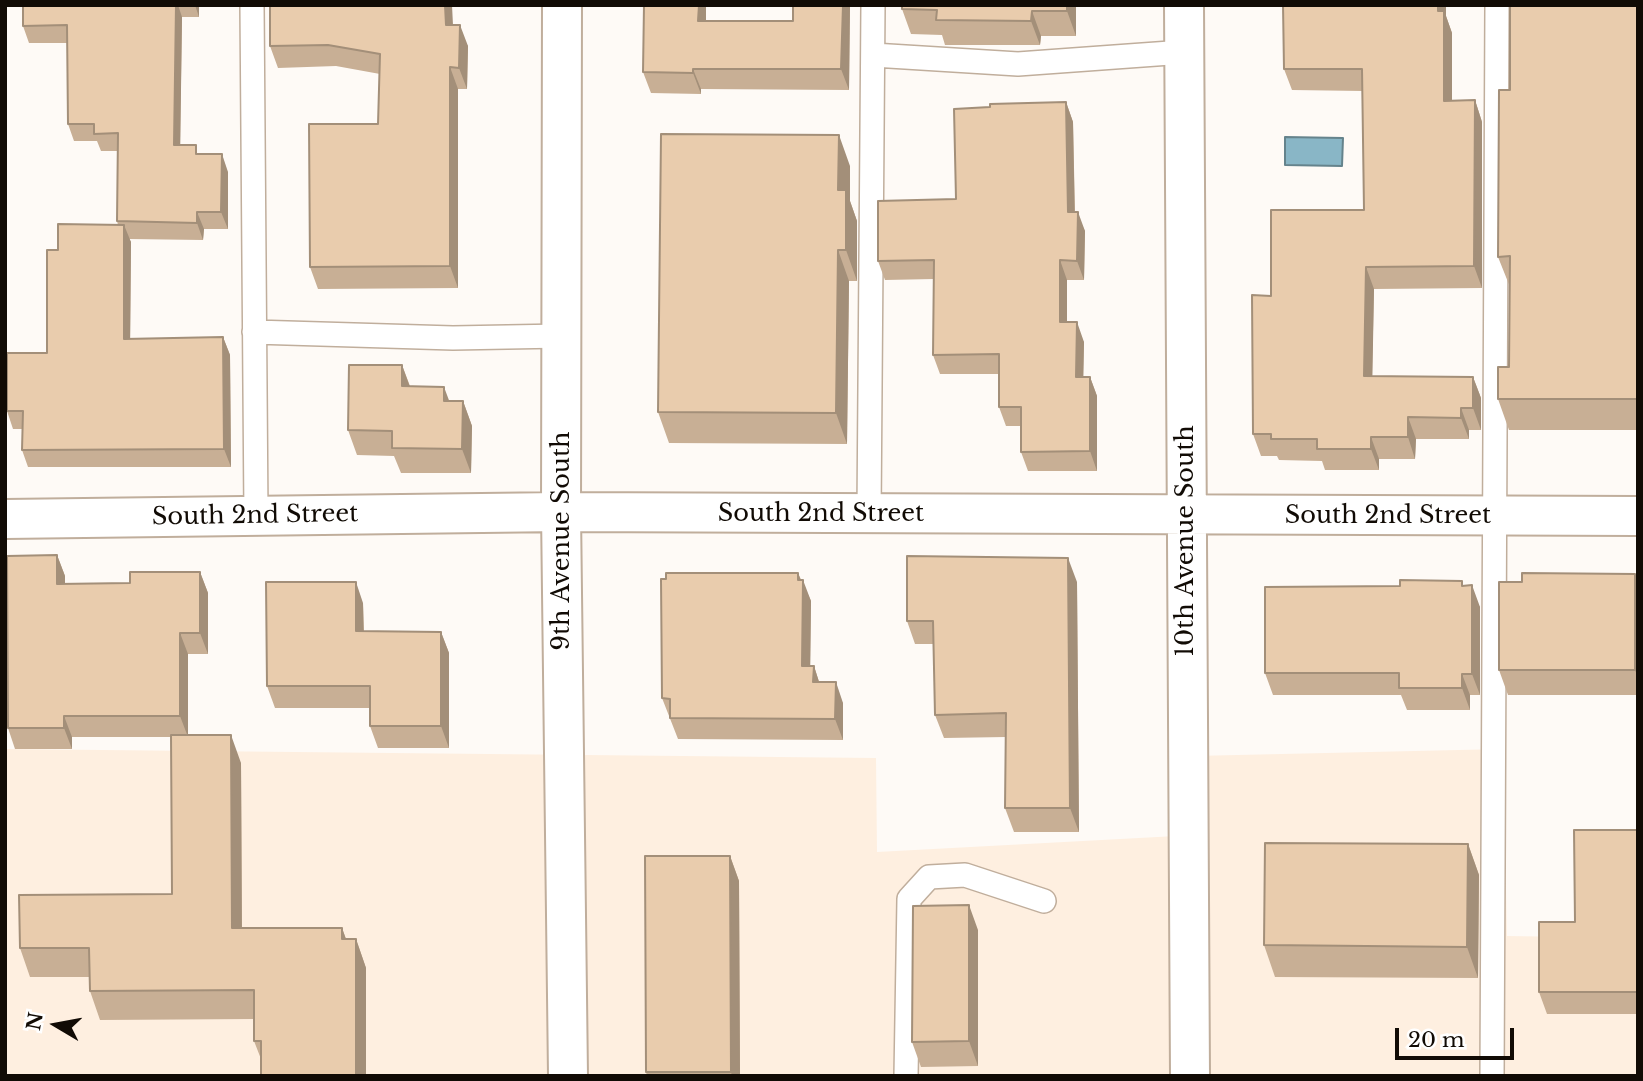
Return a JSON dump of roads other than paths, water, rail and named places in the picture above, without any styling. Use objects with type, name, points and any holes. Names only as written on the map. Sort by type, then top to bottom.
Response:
[{"type":"street","name":"9th Avenue South","points":[[562,5],[561,512],[568,1076]]},
{"type":"street","name":"10th Avenue South","points":[[1184,5],[1190,1076]]},
{"type":"street","name":"South 2nd Street","points":[[5,519],[561,512],[1638,516]]},
{"type":"lane","points":[[252,5],[256,516]]},
{"type":"lane","points":[[869,514],[873,5]]},
{"type":"lane","points":[[1492,1076],[1497,5]]},
{"type":"lane","points":[[873,55],[1018,64],[1184,52]]},
{"type":"lane","points":[[254,332],[453,338],[562,336]]},
{"type":"lane","points":[[906,1076],[909,899],[929,877],[965,875],[1044,901]]},
{"type":"water","points":[[1285,137],[1343,138],[1342,166],[1285,165]]}]
